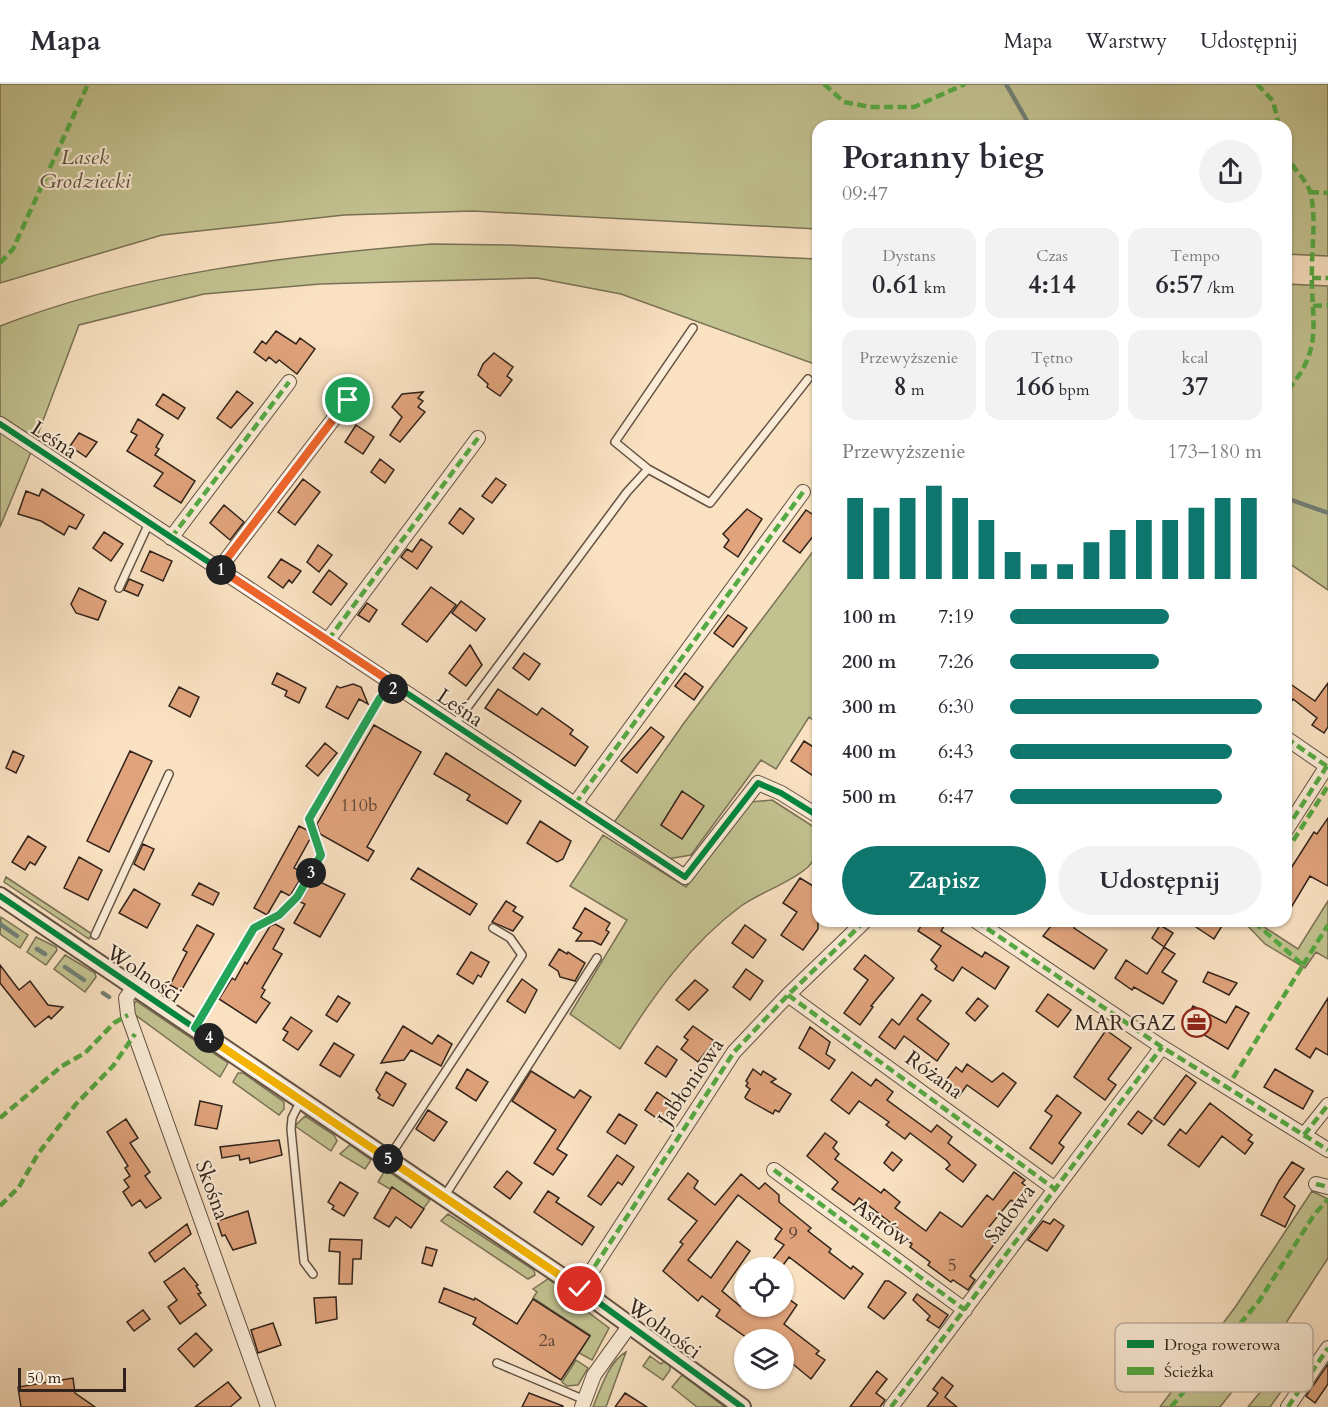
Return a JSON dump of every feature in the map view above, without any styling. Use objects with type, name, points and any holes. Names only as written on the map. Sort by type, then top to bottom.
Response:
[{"type":"street","points":[[171,538],[289,382]]},
{"type":"street","points":[[219,569],[348,400]]},
{"type":"street","name":"Leśna","points":[[0,424],[455,724],[541,786],[575,804],[685,877],[758,783],[781,793],[812,812]]},
{"type":"street","points":[[328,640],[478,438]]},
{"type":"street","points":[[575,804],[803,492]]},
{"type":"street","points":[[1292,742],[1327,766],[1292,821]]},
{"type":"street","name":"Wolności","points":[[0,896],[580,1289],[742,1407]]},
{"type":"street","name":"Jabłoniowa","points":[[580,1289],[734,1052],[788,995],[859,927]]},
{"type":"street","points":[[985,927],[1162,1047],[1328,1150]]},
{"type":"street","name":"Skośna","points":[[134,987],[126,998],[128,1015],[268,1407]]},
{"type":"street","name":"Różana","points":[[788,995],[1055,1189]]},
{"type":"street","name":"Sadowa","points":[[891,1407],[1162,1047]]},
{"type":"street","points":[[1304,1135],[1328,1105]]},
{"type":"street","name":"Astrów","points":[[774,1170],[965,1310]]},
{"type":"street","points":[[583,1403],[594,1375],[630,1325]]},
{"type":"street","points":[[1313,1370],[1328,1348]]},
{"type":"street","points":[[1288,1407],[1298,1392]]},
{"type":"lane","points":[[693,328],[615,442],[648,469],[710,503],[808,379]]},
{"type":"lane","points":[[455,724],[648,469]]},
{"type":"lane","points":[[118,588],[149,523]]},
{"type":"lane","points":[[195,1028],[254,928],[279,915],[297,897],[321,855],[309,819],[380,698],[397,686]]},
{"type":"lane","points":[[95,935],[169,774]]},
{"type":"lane","points":[[388,1160],[522,956],[510,938],[493,928]]},
{"type":"lane","points":[[444,1197],[597,958]]},
{"type":"lane","points":[[301,1100],[292,1118],[291,1129],[304,1262],[313,1274]]},
{"type":"lane","points":[[497,1363],[583,1403]]},
{"type":"green space","name":"Lasek Grodziecki","points":[[0,84],[1328,84],[1328,256],[1292,254],[1292,120],[812,120],[812,229],[473,211],[344,215],[162,235],[0,283]]},
{"type":"green space","points":[[432,244],[509,245],[812,259],[812,363],[621,294],[537,278],[320,284],[204,294],[79,325],[35,442],[0,420],[0,326],[52,308],[158,280],[322,254]]},
{"type":"green space","points":[[1292,284],[1328,286],[1328,590],[1292,565]]},
{"type":"green space","points":[[0,432],[31,452],[0,527]]},
{"type":"green space","points":[[812,553],[812,719],[809,717],[776,769],[761,760],[691,855],[668,859],[613,824],[684,723]]},
{"type":"green space","points":[[772,800],[812,826],[812,863],[801,873],[741,906],[706,937],[659,991],[620,1049],[570,1014],[627,920],[570,886],[603,835],[686,887],[750,802]]},
{"type":"green space","points":[[6,877],[92,934],[89,939],[4,882]]},
{"type":"green space","points":[[1328,901],[1328,959],[1316,952],[1305,968],[1265,944],[1249,927],[1264,927],[1298,949]]},
{"type":"green space","points":[[1,917],[28,935],[20,948],[0,934]]},
{"type":"green space","points":[[36,937],[56,947],[57,950],[46,965],[27,952]]},
{"type":"green space","points":[[65,955],[95,973],[96,977],[85,992],[54,969]]},
{"type":"green space","points":[[136,1001],[228,1063],[220,1077],[134,1014],[137,1026],[135,1027],[131,1008]]},
{"type":"green space","points":[[238,1073],[243,1073],[284,1102],[284,1109],[279,1115],[233,1082]]},
{"type":"green space","points":[[305,1116],[334,1135],[337,1141],[331,1151],[295,1126]]},
{"type":"green space","points":[[350,1145],[371,1160],[365,1169],[340,1154]]},
{"type":"green space","points":[[384,1172],[389,1172],[430,1200],[423,1209],[392,1187],[390,1189],[378,1182]]},
{"type":"green space","points":[[1312,1191],[1328,1199],[1328,1258],[1286,1323],[1223,1323]]},
{"type":"green space","points":[[448,1214],[534,1270],[535,1275],[528,1279],[441,1221]]},
{"type":"green space","points":[[548,1279],[589,1307],[588,1312],[609,1328],[592,1360],[579,1353],[590,1335],[533,1298],[537,1292],[533,1289]]},
{"type":"green space","points":[[626,1352],[606,1407],[593,1407],[610,1369]]},
{"type":"green space","points":[[650,1356],[661,1364],[664,1361],[670,1365],[670,1370],[663,1380],[643,1366]]},
{"type":"green space","points":[[576,1360],[588,1368],[578,1385],[567,1386],[562,1382]]},
{"type":"green space","points":[[682,1375],[725,1407],[697,1407],[672,1387]]},
{"type":"green space","points":[[1171,1392],[1232,1392],[1220,1407],[1160,1407]]},
{"type":"green space","points":[[1260,1392],[1281,1392],[1270,1407],[1248,1407]]},
{"type":"building","points":[[276,331],[296,344],[300,338],[315,349],[297,374],[279,360],[276,363],[269,357],[266,361],[254,352],[262,341],[266,344]]},
{"type":"building","points":[[494,353],[513,367],[507,376],[512,380],[500,396],[487,387],[488,384],[478,375],[483,364]]},
{"type":"building","points":[[237,391],[253,403],[231,428],[217,418]]},
{"type":"building","points":[[423,392],[418,398],[423,401],[418,407],[425,412],[400,442],[390,435],[402,417],[392,407],[402,394]]},
{"type":"building","points":[[163,394],[185,408],[178,419],[156,405]]},
{"type":"building","points":[[138,419],[163,435],[156,447],[159,449],[155,455],[195,481],[181,503],[154,486],[163,473],[127,451],[137,435],[131,432]]},
{"type":"building","points":[[356,425],[374,437],[363,454],[345,442]]},
{"type":"building","points":[[79,433],[97,442],[86,457],[70,446]]},
{"type":"building","points":[[380,459],[394,470],[385,483],[371,472]]},
{"type":"building","points":[[496,478],[506,485],[492,503],[482,496]]},
{"type":"building","points":[[303,479],[320,492],[295,525],[278,512]]},
{"type":"building","points":[[42,489],[84,515],[76,529],[69,526],[64,535],[41,521],[18,514],[26,491],[39,496]]},
{"type":"building","points":[[224,505],[244,522],[230,540],[210,523]]},
{"type":"building","points":[[460,508],[474,519],[463,534],[449,523]]},
{"type":"building","points":[[747,509],[762,519],[738,557],[724,547],[729,540],[723,534]]},
{"type":"building","points":[[806,510],[812,514],[812,538],[800,553],[783,541]]},
{"type":"building","points":[[104,532],[123,544],[111,561],[93,548]]},
{"type":"building","points":[[421,539],[432,547],[417,569],[401,557],[407,549],[412,552]]},
{"type":"building","points":[[318,545],[332,555],[319,572],[307,562]]},
{"type":"building","points":[[150,551],[172,561],[163,581],[141,571]]},
{"type":"building","points":[[281,559],[301,571],[292,583],[289,580],[283,588],[268,577]]},
{"type":"building","points":[[329,570],[347,584],[331,605],[313,592]]},
{"type":"building","points":[[129,579],[143,585],[138,596],[124,590]]},
{"type":"building","points":[[431,587],[456,605],[427,642],[402,624]]},
{"type":"building","points":[[79,588],[106,601],[98,620],[76,613],[71,604]]},
{"type":"building","points":[[461,601],[485,619],[476,631],[452,613]]},
{"type":"building","points":[[367,603],[377,610],[369,622],[358,615]]},
{"type":"building","points":[[728,615],[747,628],[733,647],[714,633]]},
{"type":"building","points":[[470,645],[482,665],[466,686],[449,673]]},
{"type":"building","points":[[524,653],[540,664],[529,680],[513,668]]},
{"type":"building","points":[[277,673],[306,688],[299,703],[285,696],[287,691],[272,684]]},
{"type":"building","points":[[685,673],[703,687],[694,700],[675,686]]},
{"type":"building","points":[[1328,683],[1328,727],[1324,733],[1312,725],[1317,718],[1293,699],[1292,685],[1315,701]]},
{"type":"building","points":[[353,684],[361,687],[368,704],[359,699],[348,719],[326,707],[337,686],[340,688]]},
{"type":"building","points":[[179,687],[199,697],[190,717],[169,706]]},
{"type":"building","points":[[498,689],[537,715],[542,708],[573,730],[570,734],[588,747],[575,766],[485,708]]},
{"type":"building","points":[[374,725],[421,752],[367,847],[374,851],[368,861],[320,834],[317,824]]},
{"type":"building","points":[[651,727],[664,737],[637,773],[621,761]]},
{"type":"building","points":[[804,741],[812,746],[812,775],[791,761]]},
{"type":"building","points":[[325,743],[337,753],[318,776],[306,766]]},
{"type":"building","points":[[13,751],[24,756],[16,773],[6,768]]},
{"type":"building","points":[[130,751],[152,761],[109,852],[87,841]]},
{"type":"building","points":[[446,753],[521,801],[507,824],[467,800],[470,795],[434,774]]},
{"type":"building","points":[[682,791],[704,806],[682,839],[661,825]]},
{"type":"building","points":[[1328,818],[1328,886],[1310,876],[1292,906],[1292,867],[1314,832],[1317,834]]},
{"type":"building","points":[[540,821],[571,841],[563,859],[557,862],[527,843]]},
{"type":"building","points":[[299,826],[307,830],[310,839],[294,868],[304,873],[290,896],[281,891],[267,915],[254,908]]},
{"type":"building","points":[[28,836],[46,847],[35,865],[30,862],[25,870],[12,862]]},
{"type":"building","points":[[143,844],[154,849],[144,870],[134,864]]},
{"type":"building","points":[[79,857],[102,870],[88,900],[64,888]]},
{"type":"building","points":[[418,868],[477,904],[470,915],[411,879]]},
{"type":"building","points":[[800,878],[812,885],[812,927],[818,927],[818,929],[803,950],[781,935],[797,912],[783,903]]},
{"type":"building","points":[[314,879],[345,894],[320,937],[294,923],[305,904],[300,902]]},
{"type":"building","points":[[199,883],[219,893],[213,905],[192,895]]},
{"type":"building","points":[[134,889],[160,904],[147,928],[119,913]]},
{"type":"building","points":[[506,901],[516,907],[513,911],[523,917],[513,931],[492,922]]},
{"type":"building","points":[[585,908],[610,923],[606,930],[609,932],[601,945],[593,941],[576,941],[582,933],[573,928]]},
{"type":"building","points":[[275,924],[284,929],[273,949],[282,954],[262,988],[265,990],[261,997],[270,1003],[256,1023],[219,999],[232,978],[235,980],[245,962],[247,964],[270,926]]},
{"type":"building","points":[[197,925],[214,934],[181,991],[170,985],[187,952],[183,950]]},
{"type":"building","points":[[745,925],[766,940],[753,958],[732,943]]},
{"type":"building","points":[[920,927],[943,927],[941,931],[982,957],[985,952],[1009,967],[995,989],[962,967],[953,981],[935,969],[937,966],[931,960],[941,946],[918,931]]},
{"type":"building","points":[[1050,927],[1075,927],[1107,950],[1094,969],[1043,936]]},
{"type":"building","points":[[1159,927],[1173,933],[1164,947],[1152,938]]},
{"type":"building","points":[[1196,927],[1221,927],[1214,939]]},
{"type":"building","points":[[1164,947],[1175,954],[1162,972],[1177,981],[1163,1004],[1134,987],[1132,990],[1115,978],[1126,960],[1147,974]]},
{"type":"building","points":[[559,949],[585,963],[575,981],[560,977],[558,971],[549,965]]},
{"type":"building","points":[[471,952],[489,962],[481,977],[478,975],[473,984],[457,974]]},
{"type":"building","points":[[865,955],[894,978],[871,1006],[873,1007],[860,1025],[844,1013],[868,980],[854,969]]},
{"type":"building","points":[[0,965],[19,990],[30,981],[48,1005],[63,1007],[51,1019],[49,1016],[35,1027],[0,983]]},
{"type":"building","points":[[746,969],[763,981],[750,1000],[733,987]]},
{"type":"building","points":[[1208,972],[1237,983],[1229,995],[1203,982]]},
{"type":"building","points":[[522,979],[537,990],[525,1013],[507,1001]]},
{"type":"building","points":[[695,980],[708,990],[689,1010],[676,1000]]},
{"type":"building","points":[[922,994],[931,1001],[917,1019],[949,1044],[937,1061],[904,1036],[895,1049],[879,1037],[892,1019],[899,1025]]},
{"type":"building","points":[[1048,994],[1071,1010],[1058,1027],[1036,1011]]},
{"type":"building","points":[[338,996],[350,1003],[337,1022],[326,1015]]},
{"type":"building","points":[[978,998],[988,1006],[975,1021],[966,1013]]},
{"type":"building","points":[[1328,998],[1328,1055],[1316,1048],[1310,1058],[1296,1049]]},
{"type":"building","points":[[1193,1006],[1226,1023],[1236,1006],[1249,1013],[1228,1049],[1184,1023]]},
{"type":"building","points":[[291,1017],[312,1031],[298,1050],[283,1040],[288,1032],[283,1029]]},
{"type":"building","points":[[403,1026],[432,1044],[438,1035],[452,1044],[441,1066],[411,1050],[404,1060],[381,1063]]},
{"type":"building","points":[[693,1026],[714,1041],[698,1062],[681,1049],[688,1040],[684,1037]]},
{"type":"building","points":[[810,1027],[830,1042],[826,1054],[835,1060],[829,1069],[799,1048]]},
{"type":"building","points":[[1106,1030],[1131,1048],[1108,1079],[1116,1085],[1105,1100],[1074,1077]]},
{"type":"building","points":[[334,1043],[354,1055],[340,1077],[320,1065]]},
{"type":"building","points":[[657,1046],[677,1060],[666,1077],[645,1063]]},
{"type":"building","points":[[967,1064],[992,1082],[1003,1073],[1016,1083],[998,1107],[967,1085],[959,1096],[943,1084],[956,1067],[962,1072]]},
{"type":"building","points":[[467,1069],[488,1082],[476,1101],[456,1088]]},
{"type":"building","points":[[753,1069],[761,1075],[763,1071],[776,1079],[771,1082],[791,1094],[779,1112],[775,1110],[773,1114],[746,1099],[750,1089],[746,1086],[748,1083],[746,1081]]},
{"type":"building","points":[[1275,1069],[1313,1091],[1303,1109],[1264,1087]]},
{"type":"building","points":[[531,1071],[574,1098],[580,1090],[591,1097],[557,1149],[567,1155],[553,1175],[534,1163],[556,1130],[512,1101]]},
{"type":"building","points":[[386,1072],[406,1084],[393,1106],[378,1098],[380,1095],[376,1090]]},
{"type":"building","points":[[852,1072],[871,1086],[876,1079],[893,1092],[887,1100],[931,1132],[937,1125],[952,1137],[948,1143],[976,1165],[963,1182],[946,1169],[950,1165],[947,1161],[910,1133],[905,1139],[886,1125],[889,1122],[859,1101],[849,1114],[831,1100]]},
{"type":"building","points":[[1186,1075],[1196,1083],[1164,1125],[1154,1118]]},
{"type":"building","points":[[657,1092],[674,1104],[662,1122],[645,1110]]},
{"type":"building","points":[[1057,1095],[1081,1113],[1059,1143],[1064,1147],[1052,1164],[1030,1148],[1052,1116],[1045,1111]]},
{"type":"building","points":[[200,1101],[222,1106],[217,1129],[195,1125]]},
{"type":"building","points":[[1210,1103],[1252,1135],[1248,1140],[1253,1143],[1245,1154],[1222,1136],[1199,1167],[1168,1145],[1180,1129],[1186,1134]]},
{"type":"building","points":[[428,1110],[447,1122],[434,1141],[416,1129]]},
{"type":"building","points":[[1138,1111],[1152,1121],[1142,1134],[1128,1124]]},
{"type":"building","points":[[619,1114],[637,1125],[625,1144],[607,1132]]},
{"type":"building","points":[[126,1119],[138,1138],[130,1143],[150,1172],[145,1176],[161,1198],[146,1208],[140,1200],[132,1206],[123,1192],[129,1187],[124,1180],[130,1176],[125,1168],[128,1166],[107,1132]]},
{"type":"building","points":[[825,1133],[837,1142],[833,1148],[839,1154],[835,1159],[881,1193],[884,1189],[900,1202],[895,1208],[926,1231],[940,1212],[962,1227],[987,1195],[993,1200],[1014,1172],[1025,1180],[1022,1183],[1032,1191],[1020,1207],[1011,1200],[984,1233],[996,1242],[970,1276],[975,1280],[968,1290],[953,1280],[951,1282],[928,1265],[930,1262],[910,1247],[912,1244],[899,1234],[901,1231],[859,1198],[854,1205],[832,1189],[838,1182],[807,1156]]},
{"type":"building","points":[[279,1140],[282,1155],[250,1163],[249,1158],[240,1160],[239,1155],[222,1158],[220,1147]]},
{"type":"building","points":[[892,1152],[902,1160],[893,1171],[884,1163]]},
{"type":"building","points":[[617,1155],[634,1167],[622,1185],[618,1182],[601,1205],[588,1196]]},
{"type":"building","points":[[1292,1162],[1304,1169],[1284,1197],[1295,1206],[1285,1227],[1261,1215]]},
{"type":"building","points":[[507,1171],[522,1183],[510,1199],[494,1187]]},
{"type":"building","points":[[688,1173],[698,1181],[694,1188],[715,1205],[741,1174],[759,1189],[765,1183],[779,1195],[779,1202],[811,1228],[808,1231],[831,1249],[829,1252],[851,1269],[853,1266],[863,1274],[844,1299],[794,1261],[794,1257],[775,1257],[784,1245],[775,1239],[782,1229],[738,1195],[688,1260],[711,1278],[737,1241],[750,1251],[746,1257],[734,1257],[734,1274],[722,1291],[734,1301],[734,1317],[789,1317],[784,1324],[790,1329],[734,1329],[716,1316],[720,1310],[702,1296],[698,1301],[663,1271],[683,1244],[680,1242],[697,1221],[668,1199]]},
{"type":"building","points":[[340,1182],[358,1193],[344,1216],[332,1209],[334,1206],[328,1202]]},
{"type":"building","points":[[392,1187],[424,1209],[411,1228],[396,1217],[389,1227],[374,1218]]},
{"type":"building","points":[[548,1191],[559,1198],[556,1202],[594,1227],[582,1245],[534,1212]]},
{"type":"building","points":[[248,1211],[256,1243],[233,1250],[225,1235],[222,1236],[217,1221]]},
{"type":"building","points":[[1054,1219],[1064,1226],[1047,1251],[1028,1240],[1043,1221],[1050,1224]]},
{"type":"building","points":[[187,1224],[191,1234],[155,1262],[149,1253]]},
{"type":"building","points":[[330,1239],[362,1240],[361,1259],[353,1259],[352,1284],[339,1284],[340,1252],[329,1251]]},
{"type":"building","points":[[426,1247],[437,1250],[432,1266],[422,1263]]},
{"type":"building","points":[[184,1268],[198,1285],[196,1286],[201,1293],[198,1294],[206,1305],[180,1324],[168,1307],[177,1300],[164,1282]]},
{"type":"building","points":[[885,1281],[889,1281],[906,1293],[884,1319],[868,1307]]},
{"type":"building","points":[[444,1288],[474,1300],[475,1298],[517,1324],[533,1299],[590,1336],[561,1380],[473,1324],[476,1318],[439,1302]]},
{"type":"building","points":[[917,1294],[948,1315],[939,1328],[927,1320],[930,1316],[913,1300]]},
{"type":"building","points":[[336,1297],[337,1319],[316,1323],[314,1298]]},
{"type":"building","points":[[143,1310],[150,1319],[134,1331],[127,1322]]},
{"type":"building","points":[[273,1323],[281,1345],[258,1353],[251,1330]]},
{"type":"building","points":[[794,1332],[819,1351],[816,1354],[825,1360],[811,1379],[794,1365]]},
{"type":"building","points":[[196,1333],[212,1350],[194,1367],[178,1349]]},
{"type":"building","points":[[1328,1364],[1328,1384],[1315,1403],[1306,1396],[1309,1392],[1313,1392],[1313,1386]]},
{"type":"building","points":[[877,1371],[887,1379],[876,1393],[885,1400],[880,1407],[850,1407]]},
{"type":"building","points":[[942,1377],[953,1386],[945,1397],[957,1407],[927,1407],[938,1393],[933,1389]]},
{"type":"building","points":[[73,1378],[75,1393],[95,1407],[21,1407],[18,1387]]},
{"type":"building","points":[[228,1382],[241,1398],[230,1407],[195,1407]]},
{"type":"building","points":[[529,1393],[563,1406],[563,1407],[522,1407]]},
{"type":"building","points":[[625,1393],[647,1407],[615,1407]]},
{"type":"waterway","points":[[1006,84],[1027,120]]},
{"type":"waterway","points":[[1292,500],[1328,513]]},
{"type":"waterway","points":[[0,924],[17,936]]},
{"type":"waterway","points":[[37,949],[45,954]]},
{"type":"waterway","points":[[65,967],[84,980]]},
{"type":"waterway","points":[[103,993],[109,997]]},
{"type":"marked path","points":[[0,263],[13,249],[88,84]]},
{"type":"marked path","points":[[824,84],[844,102],[870,107],[914,107],[965,84]]},
{"type":"marked path","points":[[1257,84],[1273,101],[1278,120]]},
{"type":"marked path","points":[[1292,164],[1309,189],[1314,222],[1313,333],[1307,361],[1292,385]]},
{"type":"marked path","points":[[1310,192],[1328,193]]},
{"type":"marked path","points":[[1312,278],[1328,278]]},
{"type":"marked path","points":[[1313,306],[1328,305]]},
{"type":"marked path","points":[[171,538],[289,382]]},
{"type":"marked path","points":[[219,569],[348,400]]},
{"type":"marked path","points":[[328,640],[478,438]]},
{"type":"marked path","points":[[575,804],[803,492]]},
{"type":"marked path","points":[[1292,742],[1328,767]]},
{"type":"marked path","points":[[1292,821],[1327,766]]},
{"type":"marked path","points":[[1292,843],[1328,786]]},
{"type":"marked path","points":[[1303,965],[1328,925]]},
{"type":"marked path","points":[[580,1289],[734,1052],[788,995],[859,927]]},
{"type":"marked path","points":[[985,927],[1162,1047],[1328,1150]]},
{"type":"marked path","points":[[1233,1078],[1303,965],[1260,927]]},
{"type":"marked path","points":[[788,995],[1055,1189]]},
{"type":"marked path","points":[[0,1118],[62,1066],[85,1053],[114,1023],[128,1015]]},
{"type":"marked path","points":[[0,1206],[19,1187],[38,1154],[76,1104],[113,1066],[135,1034]]},
{"type":"marked path","points":[[891,1407],[1162,1047]]},
{"type":"marked path","points":[[1304,1135],[1328,1105]]},
{"type":"marked path","points":[[774,1170],[965,1310]]},
{"type":"marked path","points":[[1316,1184],[1328,1187]]},
{"type":"marked path","points":[[1241,1323],[1259,1301],[1314,1215],[1328,1199]]},
{"type":"marked path","points":[[1313,1370],[1328,1348]]},
{"type":"marked path","points":[[1171,1407],[1183,1392]]},
{"type":"marked path","points":[[1288,1407],[1298,1392]]},
{"type":"cycle path","points":[[0,424],[685,877],[758,783],[781,793],[812,812]]},
{"type":"cycle path","points":[[0,896],[580,1289],[742,1407]]},
{"type":"place","name":"MAR GAZ","points":[[1197,1023]]},
{"type":"route","points":[[348,400],[219,569],[397,686],[380,698],[309,819],[321,855],[297,897],[279,915],[254,928],[195,1028],[580,1289]]}]
